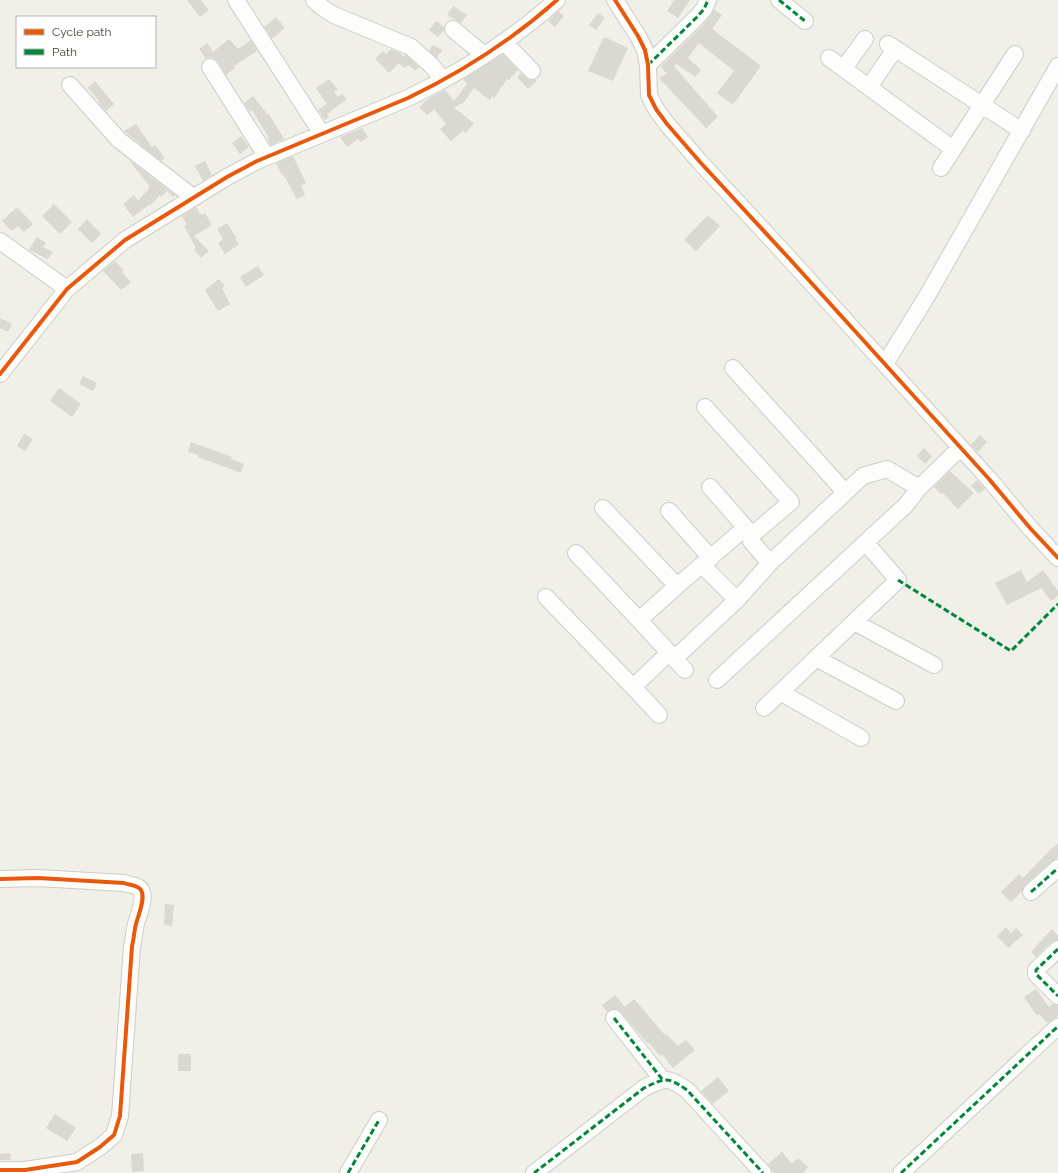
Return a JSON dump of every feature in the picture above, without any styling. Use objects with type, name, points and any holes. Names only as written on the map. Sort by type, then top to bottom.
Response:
[{"type":"street","points":[[236,0],[322,134]]},
{"type":"street","points":[[314,0],[322,8],[334,15],[411,47],[431,65],[443,80]]},
{"type":"street","points":[[0,374],[67,290],[125,240],[227,176],[267,157],[408,98],[443,80],[484,56],[518,33],[557,0]]},
{"type":"street","points":[[615,0],[638,36],[645,50],[648,65],[649,94],[656,109],[666,124],[989,479],[1030,528],[1058,558]]},
{"type":"street","points":[[648,65],[697,17],[704,9],[708,0]]},
{"type":"street","points":[[779,0],[805,21]]},
{"type":"street","points":[[453,29],[484,56]]},
{"type":"street","points":[[844,68],[865,39]]},
{"type":"street","points":[[504,42],[532,71]]},
{"type":"street","points":[[869,87],[892,47],[1022,131]]},
{"type":"street","points":[[941,168],[1015,54]]},
{"type":"street","points":[[829,58],[953,150]]},
{"type":"street","points":[[885,364],[927,296],[1058,66]]},
{"type":"street","points":[[210,67],[267,157]]},
{"type":"street","points":[[70,85],[120,140],[193,197]]},
{"type":"street","points":[[0,241],[67,290]]},
{"type":"street","points":[[733,368],[845,492]]},
{"type":"street","points":[[639,620],[706,562],[791,502],[705,407]]},
{"type":"street","points":[[716,680],[906,505],[919,488],[960,448]]},
{"type":"street","points":[[633,687],[672,656],[737,600],[770,563],[863,476],[887,469],[919,488]]},
{"type":"street","points":[[710,487],[749,531],[751,541],[770,563]]},
{"type":"street","points":[[603,508],[677,586]]},
{"type":"street","points":[[669,511],[706,562],[737,600]]},
{"type":"street","points":[[764,708],[898,580],[866,543]]},
{"type":"street","points":[[576,554],[685,670]]},
{"type":"street","points":[[546,597],[659,716]]},
{"type":"street","points":[[854,622],[934,665]]},
{"type":"street","points":[[816,658],[896,701]]},
{"type":"street","points":[[780,692],[862,738]]},
{"type":"street","points":[[1031,892],[1058,868]]},
{"type":"street","points":[[0,879],[38,878],[124,883],[136,886],[141,890],[142,904],[132,946],[120,1116],[114,1135],[100,1147],[76,1162],[25,1170],[0,1170]]},
{"type":"street","points":[[1058,949],[1036,970],[1036,974],[1058,996]]},
{"type":"street","points":[[614,1018],[662,1079],[675,1082],[687,1090],[763,1173]]},
{"type":"street","points":[[901,1173],[1058,1027]]},
{"type":"street","points":[[534,1173],[644,1088],[662,1079]]},
{"type":"street","points":[[348,1173],[379,1120]]},
{"type":"building","points":[[187,0],[201,0],[209,10],[200,17]]},
{"type":"building","points":[[674,0],[690,0],[678,18],[667,11]]},
{"type":"building","points":[[453,6],[467,15],[461,23],[447,15]]},
{"type":"building","points":[[714,9],[722,15],[712,29],[761,66],[733,105],[717,93],[734,71],[699,43],[688,58],[701,70],[695,77],[676,64],[674,66],[718,117],[706,128],[659,78],[667,74],[661,67],[664,63],[704,24]]},
{"type":"building","points":[[558,11],[564,16],[555,27],[548,21]]},
{"type":"building","points":[[598,13],[605,18],[596,30],[589,25]]},
{"type":"building","points":[[276,17],[285,28],[272,39],[264,27]]},
{"type":"building","points":[[436,21],[444,27],[444,30],[438,37],[429,30]]},
{"type":"building","points":[[604,37],[628,48],[613,81],[588,71]]},
{"type":"building","points":[[229,39],[238,49],[251,40],[257,51],[234,66],[235,68],[226,75],[214,58],[208,57],[206,59],[199,49],[207,43],[213,52]]},
{"type":"building","points":[[433,45],[442,50],[437,58],[429,51]]},
{"type":"building","points":[[391,49],[399,52],[403,56],[406,55],[419,67],[415,71],[408,65],[404,68],[399,63],[389,73],[375,59],[383,51],[386,54]]},
{"type":"building","points":[[503,54],[518,70],[509,80],[507,79],[494,98],[492,96],[490,100],[474,88],[464,102],[454,108],[474,123],[466,133],[463,131],[451,141],[440,129],[446,124],[434,109],[427,115],[419,107],[428,99],[445,90],[454,101],[467,84],[463,79]]},
{"type":"building","points":[[521,73],[529,80],[537,81],[528,89],[517,77]]},
{"type":"building","points":[[329,79],[338,90],[334,92],[338,97],[342,94],[347,99],[327,114],[329,117],[325,120],[318,110],[327,104],[316,88]]},
{"type":"building","points":[[95,81],[114,104],[106,111],[88,88]]},
{"type":"building","points":[[253,96],[268,115],[269,114],[284,139],[271,145],[267,139],[269,138],[252,110],[250,112],[244,103]]},
{"type":"building","points":[[136,124],[152,147],[155,145],[165,158],[161,161],[124,131]]},
{"type":"building","points":[[362,128],[368,137],[361,142],[358,139],[347,147],[340,137]]},
{"type":"building","points":[[241,136],[249,147],[240,154],[232,143]]},
{"type":"building","points":[[293,156],[306,183],[301,186],[305,195],[297,199],[276,163]]},
{"type":"building","points":[[129,160],[175,195],[173,197],[167,191],[161,197],[160,195],[151,205],[150,204],[133,217],[123,204],[134,195],[138,201],[150,187]]},
{"type":"building","points":[[205,161],[212,175],[203,181],[195,166]]},
{"type":"building","points":[[54,204],[72,222],[60,234],[42,216]]},
{"type":"building","points":[[17,207],[33,224],[24,232],[18,226],[12,231],[2,221]]},
{"type":"building","points":[[196,207],[201,215],[205,213],[212,225],[194,236],[209,251],[201,258],[194,250],[196,248],[184,226],[187,225],[182,216]]},
{"type":"building","points":[[708,215],[720,226],[696,251],[684,240]]},
{"type":"building","points":[[87,219],[101,234],[92,243],[78,229]]},
{"type":"building","points":[[227,223],[237,238],[235,239],[239,244],[225,254],[218,243],[223,239],[217,229]]},
{"type":"building","points":[[37,237],[46,243],[43,247],[53,252],[48,259],[29,250]]},
{"type":"building","points":[[115,261],[124,270],[122,272],[131,282],[121,290],[103,271]]},
{"type":"building","points":[[258,266],[264,275],[246,287],[240,277]]},
{"type":"building","points":[[219,279],[225,286],[222,288],[230,304],[218,311],[205,290]]},
{"type":"building","points":[[0,318],[12,324],[8,332],[0,328]]},
{"type":"building","points":[[83,376],[97,383],[93,391],[79,384]]},
{"type":"building","points":[[59,388],[81,404],[72,417],[50,401]]},
{"type":"building","points":[[24,434],[33,439],[25,451],[17,446]]},
{"type":"building","points":[[980,435],[987,442],[978,452],[971,445]]},
{"type":"building","points":[[191,442],[232,457],[231,459],[244,464],[241,473],[198,457],[199,455],[188,452]]},
{"type":"building","points":[[924,448],[932,456],[925,464],[917,456]]},
{"type":"building","points":[[950,471],[974,493],[958,509],[943,493],[941,494],[934,487]]},
{"type":"building","points":[[977,480],[985,489],[979,494],[971,486]]},
{"type":"building","points":[[1021,570],[1027,582],[1043,570],[1058,591],[1058,596],[1051,601],[1041,588],[1007,605],[995,583]]},
{"type":"building","points":[[1058,844],[1058,858],[1052,861],[1025,885],[1022,891],[1011,902],[1001,892],[1019,874],[1023,878],[1050,850]]},
{"type":"building","points":[[165,904],[174,905],[172,926],[164,925]]},
{"type":"building","points":[[1006,927],[1011,933],[1016,928],[1023,935],[1008,948],[997,936]]},
{"type":"building","points":[[1052,929],[1058,935],[1058,940],[1051,942],[1036,957],[1031,952]]},
{"type":"building","points":[[1036,989],[1049,1007],[1053,1004],[1058,1005],[1058,1017],[1047,1023],[1039,1014],[1037,1016],[1024,997]]},
{"type":"building","points":[[615,995],[625,1007],[634,999],[665,1035],[666,1034],[678,1046],[686,1040],[695,1050],[673,1068],[662,1054],[660,1056],[649,1043],[648,1044],[621,1012],[617,1009],[613,1009],[607,1012],[602,1005]]},
{"type":"building","points":[[178,1054],[191,1054],[191,1071],[178,1071]]},
{"type":"building","points":[[718,1077],[729,1091],[713,1104],[701,1091]]},
{"type":"building","points":[[55,1114],[76,1128],[67,1141],[46,1128]]},
{"type":"building","points":[[782,1152],[792,1164],[798,1158],[808,1167],[803,1173],[774,1173],[768,1164]]},
{"type":"building","points":[[10,1153],[11,1160],[0,1160],[0,1154]]},
{"type":"building","points":[[143,1153],[144,1171],[132,1172],[131,1154]]},
{"type":"marked path","points":[[648,65],[697,17],[704,9],[708,0]]},
{"type":"marked path","points":[[779,0],[805,21]]},
{"type":"marked path","points":[[898,580],[1011,651],[1058,604]]},
{"type":"marked path","points":[[1031,892],[1058,868]]},
{"type":"marked path","points":[[1058,949],[1036,970],[1036,974],[1058,996]]},
{"type":"marked path","points":[[614,1018],[662,1079]]},
{"type":"marked path","points":[[901,1173],[1058,1027]]},
{"type":"marked path","points":[[534,1173],[644,1088],[666,1080],[675,1082],[687,1090],[763,1173]]},
{"type":"marked path","points":[[348,1173],[379,1120]]},
{"type":"cycle path","points":[[0,374],[67,289],[125,240],[227,177],[257,161],[408,98],[448,77],[504,42],[557,0]]},
{"type":"cycle path","points":[[615,0],[638,36],[645,50],[648,65],[649,95],[656,109],[667,124],[989,479],[1030,528],[1058,558]]},
{"type":"cycle path","points":[[0,879],[38,878],[124,883],[140,888],[143,898],[135,927],[132,946],[120,1116],[114,1135],[100,1147],[77,1162],[25,1170],[0,1170]]}]
